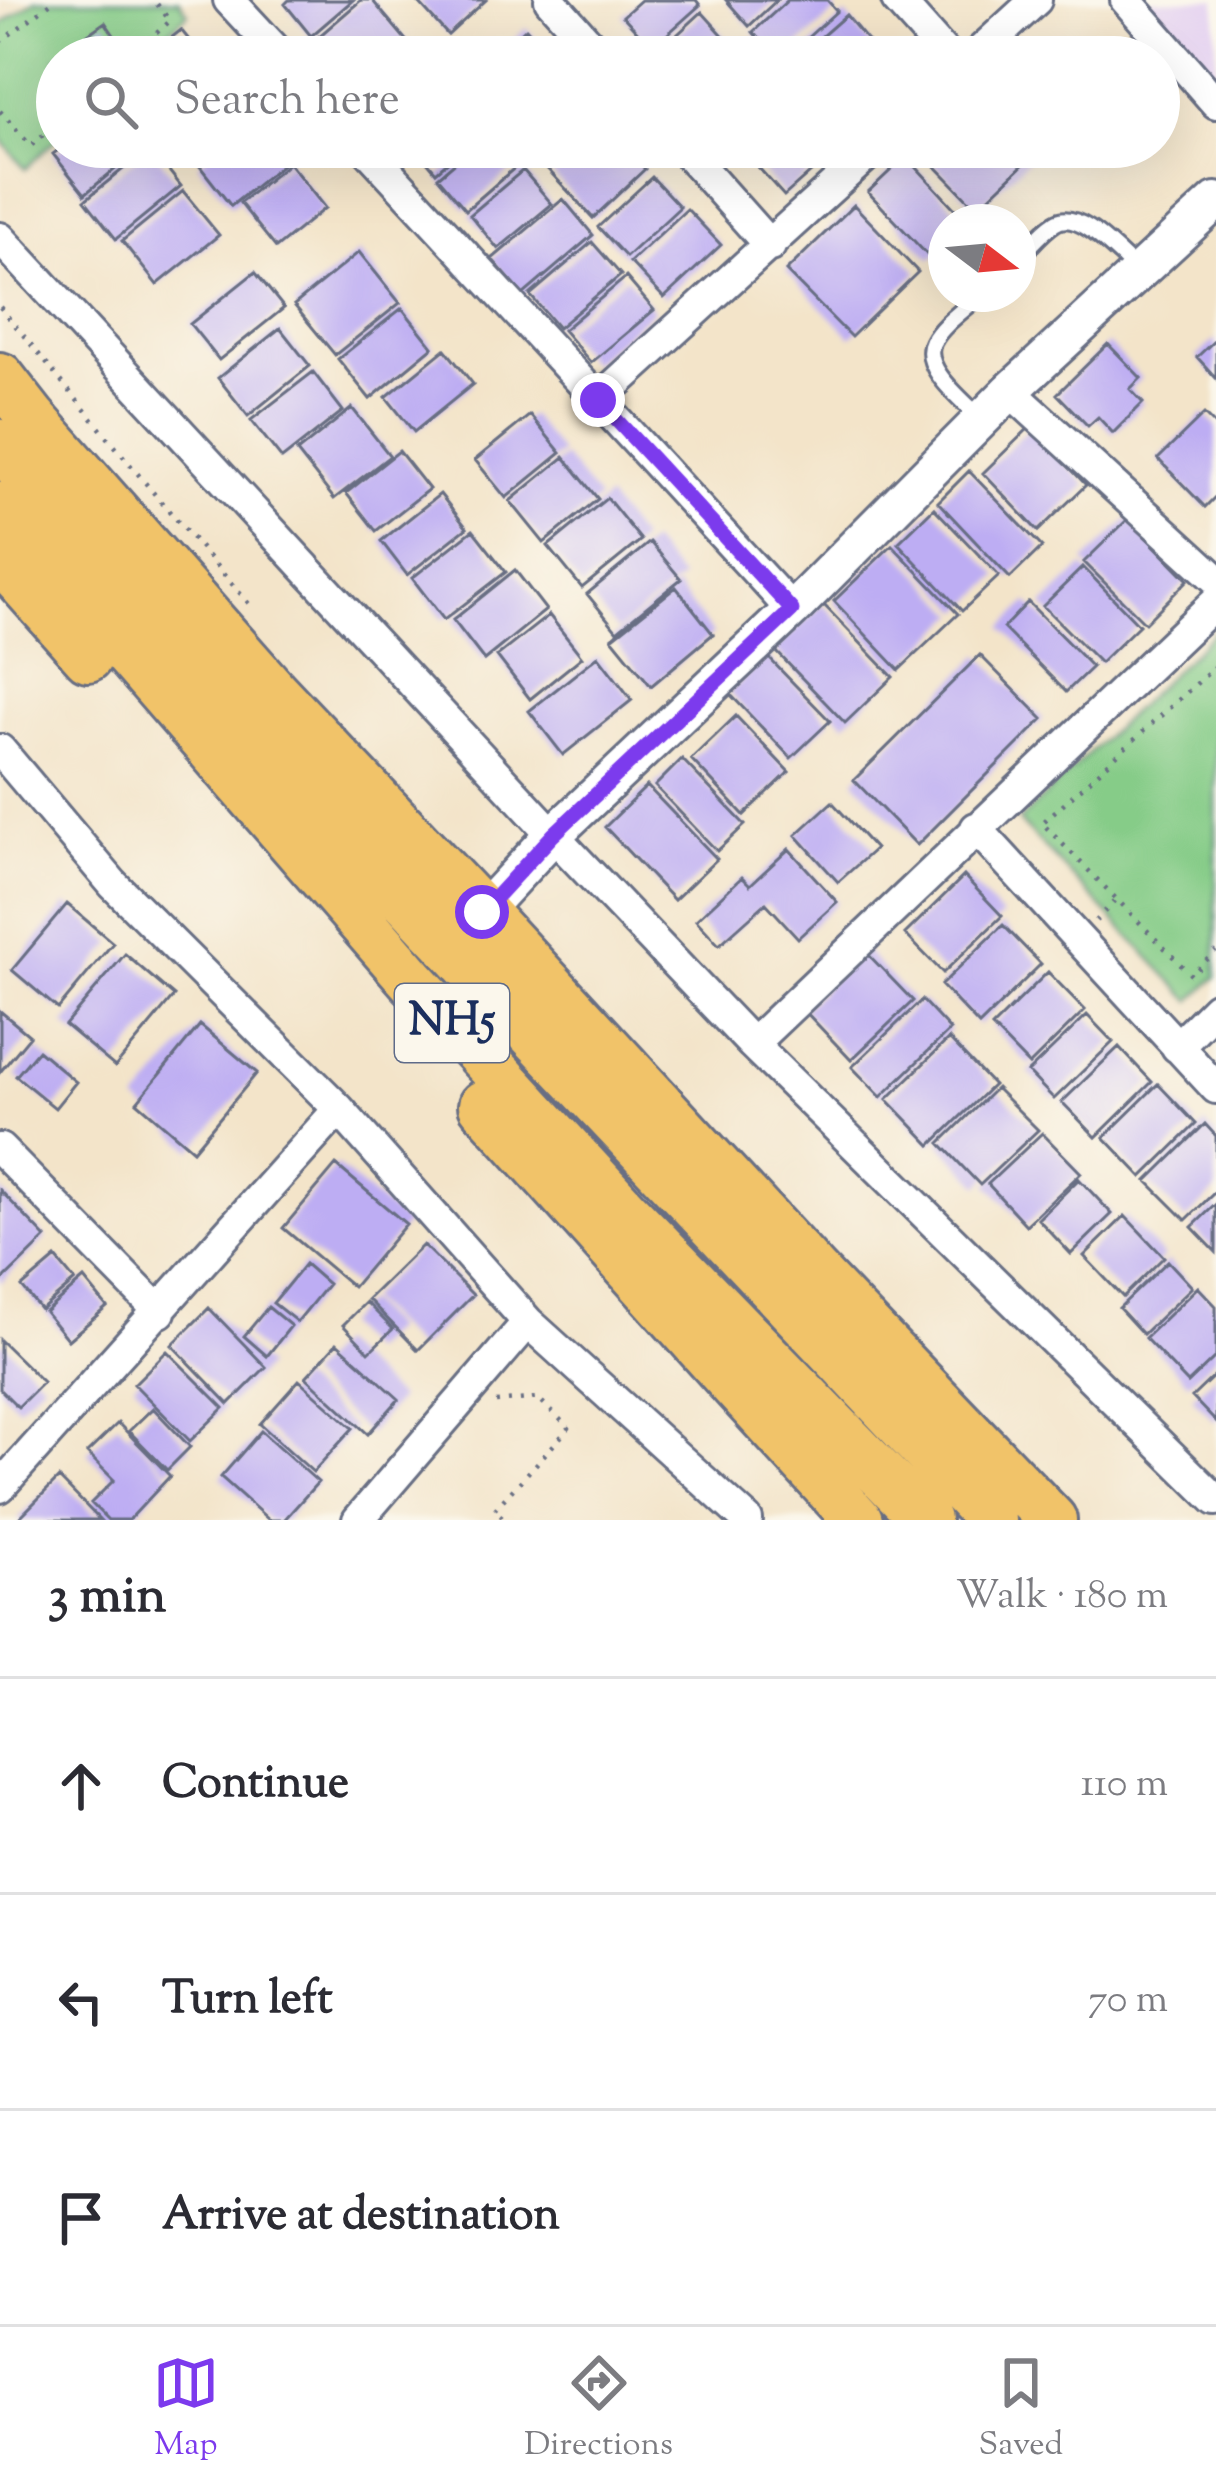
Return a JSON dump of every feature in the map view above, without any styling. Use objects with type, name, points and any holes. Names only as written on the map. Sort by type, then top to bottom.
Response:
[{"type":"highway","points":[[0,377],[273,691],[482,912],[600,1073],[814,1273],[1052,1520]]},
{"type":"highway","name":"NH5","points":[[0,444],[227,710],[600,1073],[991,1520]]},
{"type":"highway","name":"NH5","points":[[0,506],[411,979],[537,1140],[624,1210],[926,1520]]},
{"type":"highway","points":[[0,558],[537,1140],[858,1520]]},
{"type":"street","points":[[229,0],[262,36]]},
{"type":"street","points":[[550,0],[582,36]]},
{"type":"street","points":[[897,0],[929,36]]},
{"type":"street","points":[[997,36],[1036,0]]},
{"type":"street","points":[[1126,0],[1157,36]]},
{"type":"street","points":[[1180,62],[1216,104]]},
{"type":"street","points":[[383,168],[792,610]]},
{"type":"street","points":[[701,168],[770,245]]},
{"type":"street","points":[[598,400],[853,168]]},
{"type":"street","points":[[482,912],[553,835],[792,610],[1010,392],[1216,201]]},
{"type":"street","points":[[0,238],[752,1044],[1216,1500]]},
{"type":"street","points":[[1010,392],[1216,579]]},
{"type":"street","points":[[752,1044],[1216,602]]},
{"type":"street","points":[[0,750],[113,884],[339,1109],[528,1322],[747,1520]]},
{"type":"street","points":[[976,828],[1216,1088]]},
{"type":"street","points":[[1177,1047],[1216,1008]]},
{"type":"street","points":[[0,1487],[339,1109]]},
{"type":"street","points":[[0,1149],[160,1312]]},
{"type":"street","points":[[358,1520],[528,1322]]},
{"type":"lane","points":[[1036,240],[1056,221],[1079,220],[1139,272]]},
{"type":"lane","points":[[962,312],[934,339],[932,367],[982,420]]},
{"type":"path","points":[[0,42],[55,0]]},
{"type":"path","points":[[153,36],[170,21],[154,0]]},
{"type":"path","points":[[0,112],[31,146],[36,141]]},
{"type":"path","points":[[0,307],[259,615]]},
{"type":"path","points":[[1216,666],[1042,823],[1191,975],[1216,951]]},
{"type":"path","points":[[496,1402],[538,1398],[569,1428],[494,1510],[506,1520]]},
{"type":"shaded area","points":[[1145,0],[1216,0],[1216,76],[1180,36]]},
{"type":"green space","points":[[36,0],[179,0],[188,13],[164,36],[36,36],[36,158],[25,169],[0,138],[0,25]]},
{"type":"green space","points":[[1216,630],[1216,977],[1191,1001],[1019,821]]},
{"type":"building","points":[[289,0],[353,0],[311,36],[285,4]]},
{"type":"building","points":[[361,0],[372,0],[402,36],[319,36]]},
{"type":"building","points":[[420,0],[486,0],[448,35]]},
{"type":"building","points":[[641,0],[696,0],[700,5],[665,36],[641,36],[623,16]]},
{"type":"building","points":[[726,0],[777,0],[749,26]]},
{"type":"building","points":[[788,0],[827,0],[837,11],[809,36],[756,36],[753,32]]},
{"type":"building","points":[[702,12],[724,36],[676,36]]},
{"type":"building","points":[[846,15],[864,36],[822,36]]},
{"type":"building","points":[[105,22],[115,36],[89,36]]},
{"type":"building","points":[[64,168],[117,168],[85,194]]},
{"type":"building","points":[[124,168],[167,168],[181,186],[116,239],[85,200]]},
{"type":"building","points":[[201,168],[278,168],[231,206]]},
{"type":"building","points":[[283,168],[293,168],[325,208],[276,248],[240,203]]},
{"type":"building","points":[[448,168],[515,168],[466,210],[438,177]]},
{"type":"building","points":[[547,168],[644,168],[645,169],[593,218]]},
{"type":"building","points":[[759,168],[815,168],[784,196]]},
{"type":"building","points":[[893,168],[917,168],[950,204],[928,204],[928,256],[868,192]]},
{"type":"building","points":[[937,168],[1020,168],[982,204],[972,204]]},
{"type":"building","points":[[523,170],[552,204],[498,249],[470,215]]},
{"type":"building","points":[[652,177],[680,207],[626,257],[598,227]]},
{"type":"building","points":[[183,191],[219,235],[157,285],[122,241]]},
{"type":"building","points":[[563,199],[593,235],[523,295],[492,259]]},
{"type":"building","points":[[854,205],[918,272],[851,337],[786,271]]},
{"type":"building","points":[[687,209],[721,245],[664,298],[630,262]]},
{"type":"building","points":[[592,242],[621,275],[558,328],[530,295]]},
{"type":"building","points":[[359,252],[400,303],[335,355],[294,305]]},
{"type":"building","points":[[255,272],[284,308],[219,360],[190,324]]},
{"type":"building","points":[[626,277],[654,310],[591,363],[563,330]]},
{"type":"building","points":[[402,308],[433,347],[370,399],[338,359]]},
{"type":"building","points":[[280,328],[310,366],[248,416],[218,378]]},
{"type":"building","points":[[1216,339],[1216,378],[1197,357]]},
{"type":"building","points":[[1108,344],[1141,378],[1130,389],[1143,403],[1113,433],[1098,417],[1088,426],[1057,394]]},
{"type":"building","points":[[445,349],[473,384],[414,432],[386,397]]},
{"type":"building","points":[[313,372],[343,411],[282,459],[251,420]]},
{"type":"building","points":[[352,408],[390,456],[334,499],[297,452]]},
{"type":"building","points":[[1204,414],[1216,426],[1216,496],[1205,507],[1158,459]]},
{"type":"building","points":[[530,415],[561,453],[506,498],[475,460]]},
{"type":"building","points":[[1031,426],[1086,485],[1038,531],[983,473]]},
{"type":"building","points":[[399,451],[429,489],[376,531],[346,493]]},
{"type":"building","points":[[564,457],[598,499],[544,543],[510,501]]},
{"type":"building","points":[[969,471],[1042,547],[1010,578],[938,502]]},
{"type":"building","points":[[440,494],[467,528],[407,575],[381,541]]},
{"type":"building","points":[[607,498],[641,540],[582,588],[548,546]]},
{"type":"building","points":[[934,508],[999,576],[962,611],[898,543]]},
{"type":"building","points":[[1128,519],[1188,580],[1145,623],[1084,562]]},
{"type":"building","points":[[473,530],[506,572],[444,620],[412,578]]},
{"type":"building","points":[[650,542],[681,579],[617,631],[587,594]]},
{"type":"building","points":[[892,545],[958,614],[899,670],[834,601]]},
{"type":"building","points":[[1083,567],[1139,625],[1100,663],[1043,606]]},
{"type":"building","points":[[515,570],[546,610],[484,660],[453,620]]},
{"type":"building","points":[[676,587],[713,634],[651,686],[612,638]]},
{"type":"building","points":[[1028,602],[1092,667],[1066,692],[1003,628]]},
{"type":"building","points":[[823,604],[893,677],[845,723],[775,650]]},
{"type":"building","points":[[549,615],[582,657],[530,699],[497,656]]},
{"type":"building","points":[[980,655],[1043,719],[917,845],[854,780]]},
{"type":"building","points":[[598,656],[632,700],[563,755],[529,711]]},
{"type":"building","points":[[767,656],[830,721],[791,758],[729,693]]},
{"type":"building","points":[[736,716],[789,772],[744,815],[691,759]]},
{"type":"building","points":[[682,759],[745,825],[717,851],[655,786]]},
{"type":"building","points":[[647,786],[717,859],[674,900],[605,827]]},
{"type":"building","points":[[832,802],[875,849],[838,882],[796,835]]},
{"type":"building","points":[[789,849],[837,902],[798,938],[766,903],[719,945],[696,920],[742,877],[750,885]]},
{"type":"building","points":[[964,876],[1002,916],[943,973],[905,934]]},
{"type":"building","points":[[67,904],[113,943],[58,1009],[12,970]]},
{"type":"building","points":[[1003,925],[1041,964],[979,1025],[941,985]]},
{"type":"building","points":[[864,950],[913,1001],[851,1060],[803,1009]]},
{"type":"building","points":[[125,954],[174,996],[115,1067],[65,1025]]},
{"type":"building","points":[[1048,972],[1085,1010],[1029,1065],[992,1027]]},
{"type":"building","points":[[922,1000],[950,1030],[881,1097],[852,1067]]},
{"type":"building","points":[[0,1011],[30,1036],[0,1072]]},
{"type":"building","points":[[1087,1015],[1113,1042],[1054,1099],[1028,1072]]},
{"type":"building","points":[[200,1025],[257,1073],[193,1150],[137,1102]]},
{"type":"building","points":[[949,1039],[993,1085],[931,1145],[887,1099]]},
{"type":"building","points":[[1119,1047],[1152,1082],[1096,1137],[1062,1102]]},
{"type":"building","points":[[38,1050],[76,1082],[55,1108],[16,1076]]},
{"type":"building","points":[[1158,1084],[1196,1124],[1142,1177],[1104,1137]]},
{"type":"building","points":[[996,1088],[1038,1130],[980,1185],[940,1143]]},
{"type":"building","points":[[1205,1124],[1216,1136],[1216,1191],[1186,1220],[1147,1181]]},
{"type":"building","points":[[1042,1133],[1081,1173],[1026,1225],[988,1184]]},
{"type":"building","points":[[336,1165],[406,1224],[353,1287],[283,1228]]},
{"type":"building","points":[[1079,1179],[1112,1214],[1071,1254],[1038,1219]]},
{"type":"building","points":[[0,1190],[46,1238],[0,1283]]},
{"type":"building","points":[[1216,1204],[1216,1252],[1192,1227]]},
{"type":"building","points":[[1125,1216],[1164,1257],[1123,1297],[1084,1256]]},
{"type":"building","points":[[423,1245],[473,1295],[418,1350],[368,1299]]},
{"type":"building","points":[[56,1258],[75,1281],[41,1310],[22,1287]]},
{"type":"building","points":[[1168,1261],[1192,1287],[1143,1334],[1119,1308]]},
{"type":"building","points":[[305,1264],[328,1284],[297,1322],[273,1303]]},
{"type":"building","points":[[84,1279],[107,1307],[68,1340],[45,1312]]},
{"type":"building","points":[[1198,1287],[1216,1306],[1216,1356],[1188,1383],[1145,1338]]},
{"type":"building","points":[[366,1302],[393,1329],[369,1352],[343,1325]]},
{"type":"building","points":[[268,1307],[291,1326],[267,1356],[244,1336]]},
{"type":"building","points":[[209,1308],[266,1367],[229,1404],[172,1345]]},
{"type":"building","points":[[0,1340],[43,1382],[18,1407],[0,1389]]},
{"type":"building","points":[[337,1343],[399,1399],[368,1434],[306,1377]]},
{"type":"building","points":[[167,1351],[224,1408],[190,1441],[134,1384]]},
{"type":"building","points":[[1216,1374],[1216,1422],[1192,1397]]},
{"type":"building","points":[[299,1380],[353,1428],[313,1472],[260,1424]]},
{"type":"building","points":[[153,1408],[190,1447],[167,1470],[129,1431]]},
{"type":"building","points":[[118,1423],[170,1476],[129,1520],[108,1520],[91,1503],[114,1480],[87,1453]]},
{"type":"building","points":[[261,1431],[318,1482],[284,1520],[269,1520],[221,1477]]},
{"type":"building","points":[[59,1478],[100,1520],[17,1520]]},
{"type":"route","points":[[482,912],[553,835],[792,610],[598,400]]}]
